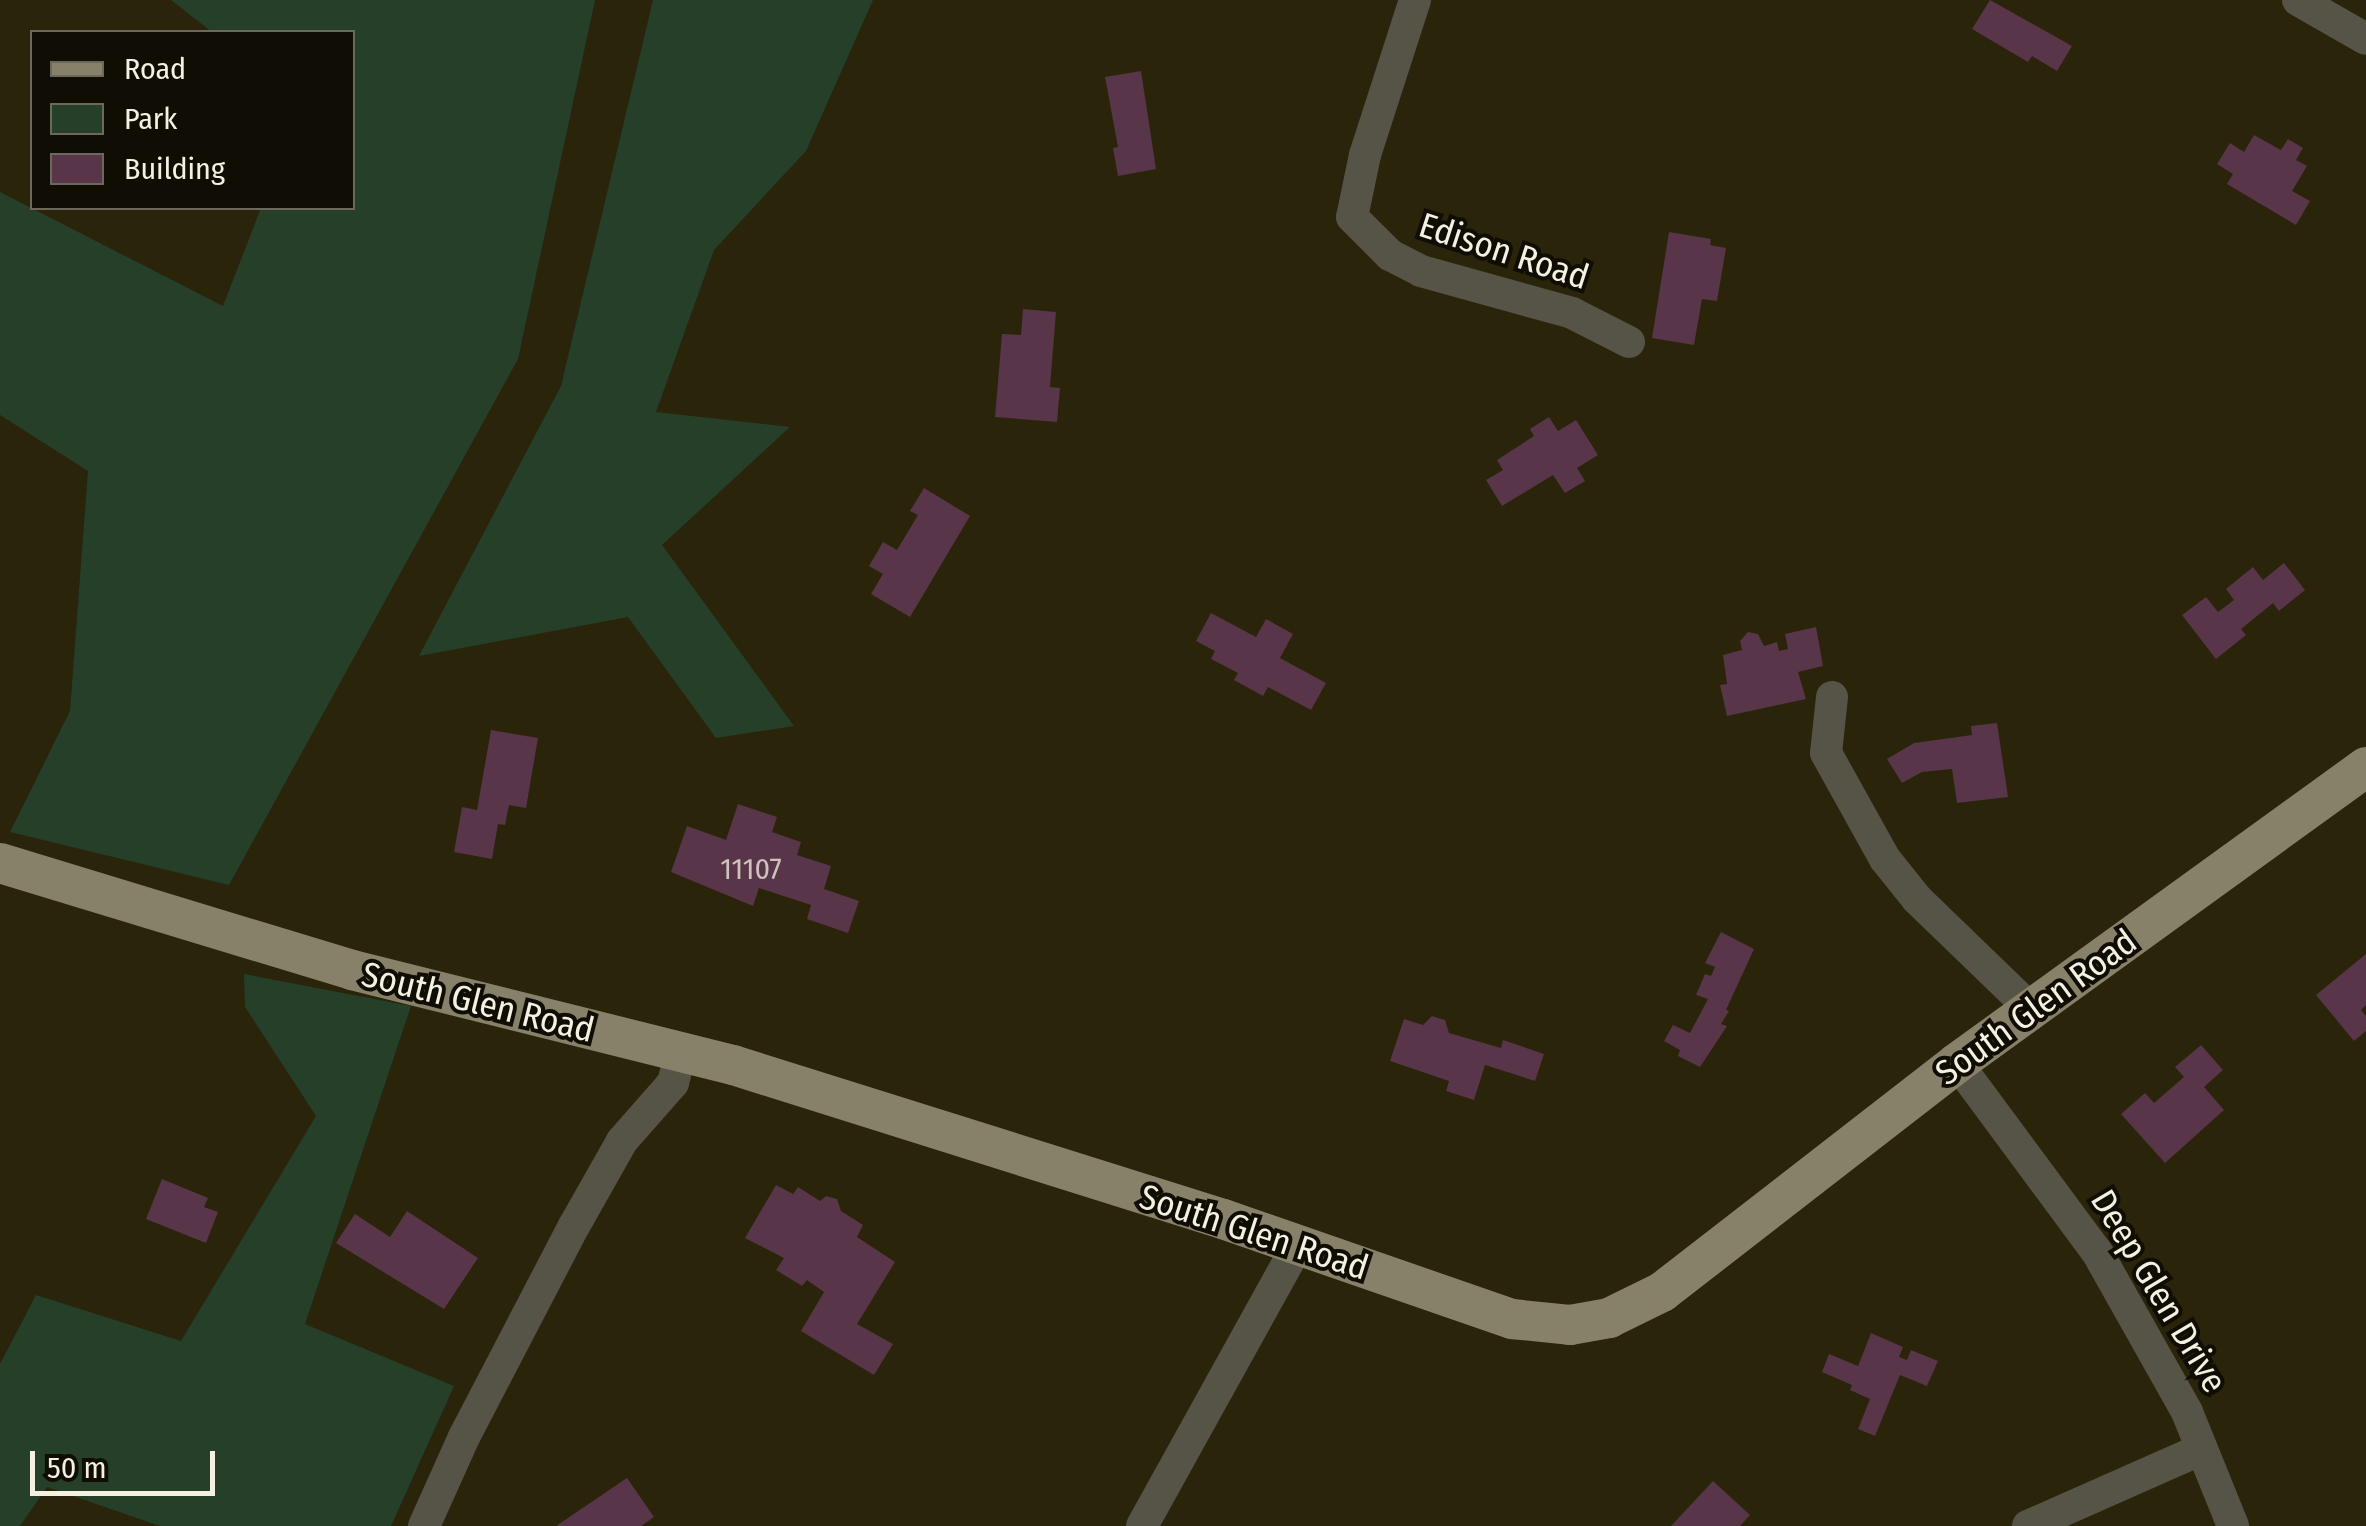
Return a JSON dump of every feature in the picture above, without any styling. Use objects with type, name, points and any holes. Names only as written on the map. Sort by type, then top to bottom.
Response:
[{"type":"main road","name":"South Glen Road","points":[[0,863],[352,970],[681,1052],[1298,1245],[1512,1319],[1550,1325],[1609,1318],[1662,1292],[1957,1063],[2366,766]]},
{"type":"street","name":"Edison Road","points":[[1414,0],[1365,155],[1352,217],[1390,255],[1421,271],[1572,313],[1628,342]]},
{"type":"street","points":[[2298,0],[2366,39]]},
{"type":"street","points":[[1832,696],[1826,753],[1885,859],[1917,899],[2032,1010]]},
{"type":"street","points":[[424,1526],[464,1437],[574,1226],[622,1141],[672,1083],[681,1052]]},
{"type":"street","name":"Deep Glen Drive","points":[[1957,1063],[2098,1252],[2186,1412],[2233,1526]]},
{"type":"street","points":[[1142,1526],[1298,1245]]},
{"type":"street","points":[[2028,1526],[2202,1449]]},
{"type":"green space","points":[[171,0],[595,0],[518,359],[229,885],[10,832],[70,711],[88,471],[0,415],[0,192],[223,306],[260,210],[355,210],[355,30],[209,30]]},
{"type":"green space","points":[[653,0],[873,0],[806,151],[714,250],[656,412],[790,427],[662,545],[794,726],[716,738],[628,617],[419,656],[561,386]]},
{"type":"green space","points":[[244,974],[411,1006],[305,1324],[454,1386],[391,1526],[160,1526],[47,1487],[20,1526],[0,1526],[0,1364],[36,1295],[181,1341],[316,1116],[245,1007]]},
{"type":"building","points":[[1990,0],[2072,46],[2057,71],[2032,56],[2028,62],[1972,29]]},
{"type":"building","points":[[1141,71],[1156,169],[1118,176],[1113,148],[1118,147],[1105,77]]},
{"type":"building","points":[[2254,135],[2281,150],[2288,139],[2303,148],[2296,160],[2307,166],[2292,191],[2310,201],[2296,225],[2227,184],[2233,174],[2217,164],[2230,143],[2244,152]]},
{"type":"building","points":[[1669,232],[1711,239],[1710,245],[1726,248],[1717,301],[1702,299],[1694,345],[1652,338]]},
{"type":"building","points":[[1023,309],[1056,312],[1050,387],[1060,388],[1057,422],[995,417],[1002,334],[1021,335]]},
{"type":"building","points":[[1549,417],[1558,431],[1576,420],[1598,455],[1577,468],[1585,481],[1565,493],[1553,475],[1502,506],[1486,480],[1503,470],[1497,460],[1534,436],[1530,429]]},
{"type":"building","points":[[924,488],[970,516],[910,617],[871,594],[883,574],[869,566],[883,542],[897,550],[918,515],[910,511]]},
{"type":"building","points":[[2284,563],[2305,590],[2279,611],[2273,603],[2241,629],[2246,635],[2216,659],[2182,615],[2206,597],[2218,612],[2234,600],[2226,589],[2253,567],[2263,580]]},
{"type":"building","points":[[1211,613],[1256,637],[1266,619],[1293,634],[1280,658],[1326,683],[1311,710],[1268,687],[1263,696],[1234,680],[1238,673],[1211,659],[1215,651],[1196,641]]},
{"type":"building","points":[[1816,627],[1823,666],[1798,672],[1806,699],[1727,716],[1720,685],[1727,684],[1723,655],[1742,650],[1740,641],[1748,632],[1758,634],[1764,646],[1777,642],[1779,651],[1788,649],[1785,634]]},
{"type":"building","points":[[1997,723],[2008,797],[1957,803],[1952,769],[1922,772],[1902,783],[1887,759],[1914,743],[1972,735],[1971,726]]},
{"type":"building","points":[[491,730],[538,738],[526,808],[509,805],[505,825],[498,824],[492,859],[454,852],[462,807],[477,810]]},
{"type":"building","points":[[738,804],[777,817],[772,832],[801,842],[797,855],[831,866],[824,889],[859,901],[848,933],[807,919],[811,905],[759,888],[753,906],[671,872],[687,826],[726,840]]},
{"type":"building","points":[[1721,932],[1754,949],[1721,1024],[1727,1026],[1700,1067],[1678,1056],[1680,1050],[1664,1041],[1673,1025],[1690,1033],[1708,999],[1696,995],[1705,974],[1711,976],[1715,967],[1705,963]]},
{"type":"building","points":[[2366,954],[2366,1005],[2361,1010],[2366,1016],[2366,1031],[2354,1041],[2316,995]]},
{"type":"building","points":[[1432,1016],[1445,1020],[1449,1033],[1501,1048],[1503,1040],[1544,1054],[1535,1081],[1485,1065],[1474,1100],[1446,1091],[1449,1081],[1390,1061],[1404,1019],[1423,1025]]},
{"type":"building","points":[[2201,1045],[2223,1070],[2204,1087],[2224,1110],[2165,1163],[2121,1114],[2145,1093],[2154,1103],[2184,1077],[2175,1067]]},
{"type":"building","points":[[162,1179],[208,1198],[204,1207],[218,1212],[206,1243],[146,1219]]},
{"type":"building","points":[[776,1185],[793,1194],[798,1187],[820,1201],[826,1196],[837,1199],[841,1211],[863,1225],[857,1237],[895,1262],[857,1324],[893,1344],[874,1375],[801,1331],[824,1292],[807,1280],[802,1286],[776,1270],[784,1258],[745,1238]]},
{"type":"building","points":[[407,1211],[478,1258],[444,1309],[336,1243],[355,1214],[390,1237]]},
{"type":"building","points":[[1871,1333],[1903,1347],[1899,1357],[1907,1360],[1911,1350],[1938,1361],[1927,1386],[1900,1375],[1875,1436],[1858,1429],[1870,1399],[1850,1390],[1852,1385],[1822,1372],[1829,1354],[1858,1366]]},
{"type":"building","points":[[627,1478],[654,1517],[641,1526],[556,1526]]},
{"type":"building","points":[[1713,1481],[1750,1515],[1740,1526],[1671,1526]]}]
